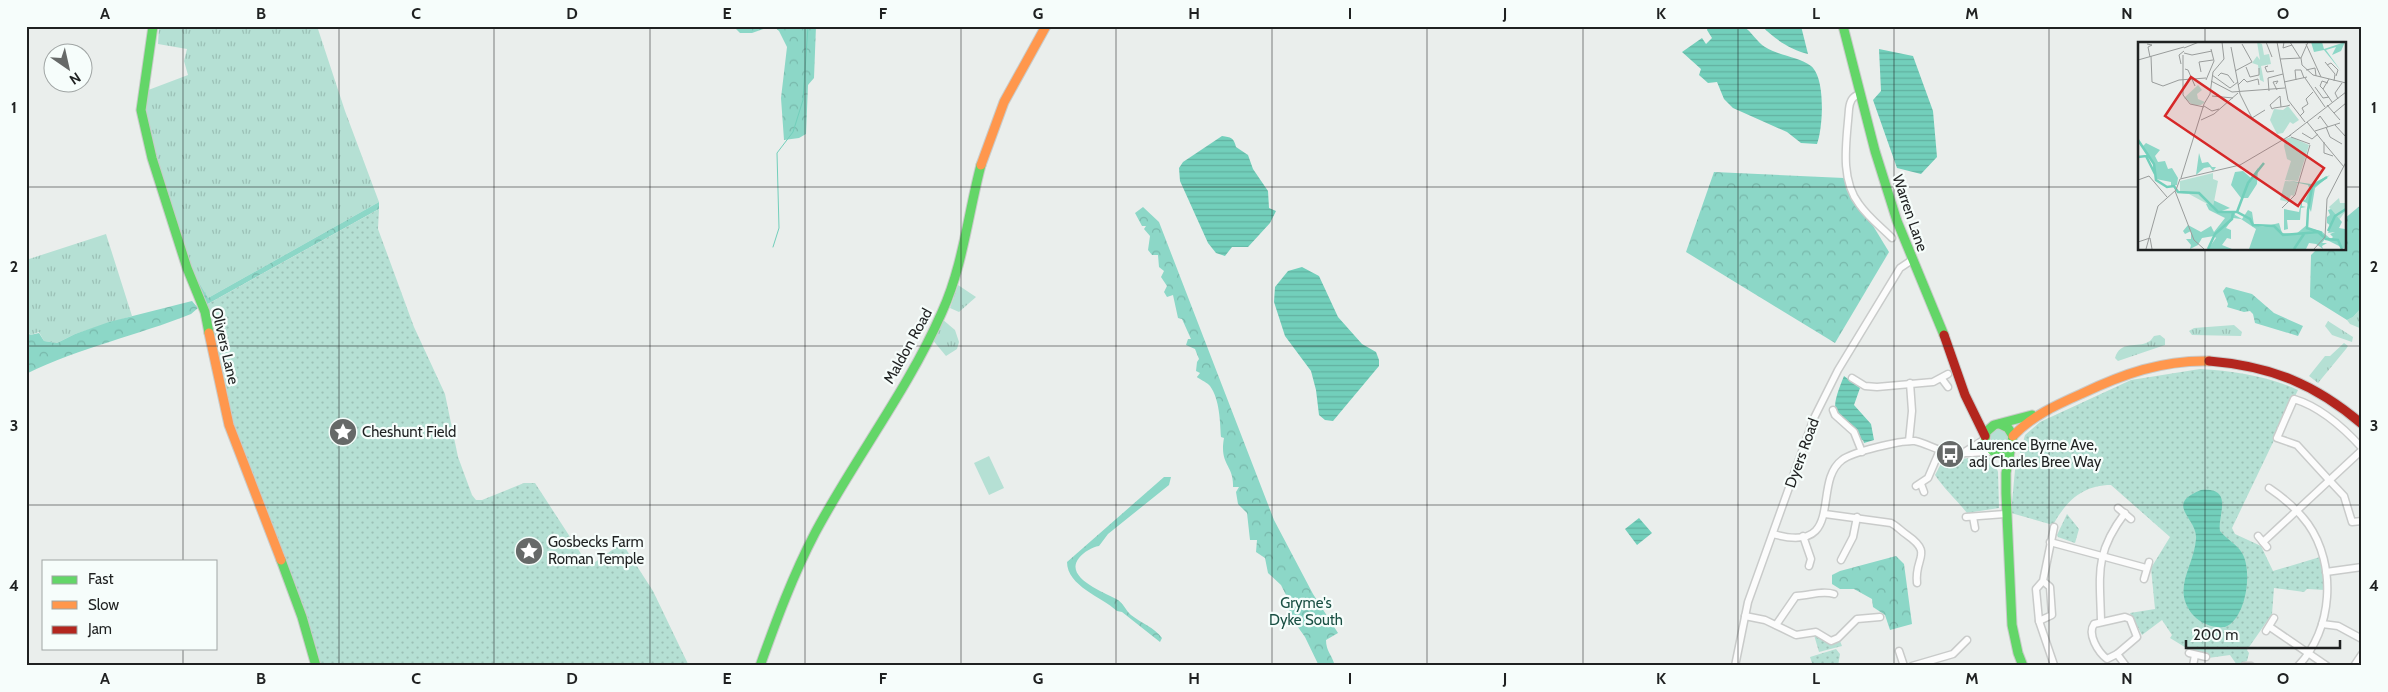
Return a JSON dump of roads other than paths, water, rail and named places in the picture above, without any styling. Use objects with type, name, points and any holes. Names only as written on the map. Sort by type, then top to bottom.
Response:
[{"type":"street","name":"Olivers Lane","points":[[153,26],[141,110],[152,158],[187,268],[205,312],[229,425],[279,553],[302,617],[316,666]]},
{"type":"street","name":"Maldon Road","points":[[760,666],[815,532],[916,364],[941,316],[960,264],[976,182],[998,114],[1021,64],[1046,26]]},
{"type":"street","name":"Warren Lane","points":[[1843,26],[1859,94],[1886,188],[1912,260],[1969,404],[1985,437],[1986,445],[1994,452],[2006,471]]},
{"type":"street","points":[[1859,94],[1854,96],[1850,102],[1847,177],[1852,194],[1859,205],[1892,238]]},
{"type":"street","name":"Dyers Road","points":[[1735,666],[1745,616],[1814,418],[1825,394],[1900,268],[1912,260]]},
{"type":"street","points":[[2023,666],[2016,648],[2013,629],[2010,553],[2006,514],[2006,471],[2013,436],[2025,423],[2039,413],[2099,384],[2149,367],[2172,362],[2221,361],[2267,370],[2290,377],[2322,394],[2362,424]]},
{"type":"street","points":[[1852,378],[1865,386],[1873,387],[1933,382],[1942,379],[1948,374]]},
{"type":"street","points":[[1942,379],[1948,386]]},
{"type":"street","points":[[1909,441],[1912,409],[1910,383]]},
{"type":"street","points":[[2258,536],[2265,544],[2296,510],[2329,480],[2362,449],[2330,418],[2314,406],[2294,398],[2277,438],[2297,446],[2329,480],[2344,496],[2352,522],[2362,521]]},
{"type":"street","name":"Warren Lane","points":[[1969,404],[1997,425],[2008,428],[2013,436]]},
{"type":"street","points":[[1833,410],[1835,415],[1854,432],[1862,452]]},
{"type":"street","points":[[1965,452],[1985,437],[1988,430],[1997,425],[2039,413]]},
{"type":"street","points":[[1773,534],[1791,538],[1803,536],[1819,526],[1825,514],[1827,488],[1833,469],[1844,458],[1909,441],[1940,450],[1965,452],[2005,452],[2011,447]]},
{"type":"street","points":[[1924,492],[1918,485],[1930,475],[1940,450]]},
{"type":"street","points":[[2269,488],[2285,499],[2309,525],[2322,551],[2326,572],[2328,591],[2322,624],[2308,653],[2298,666]]},
{"type":"street","points":[[2118,508],[2132,519]]},
{"type":"street","points":[[2101,622],[2099,593],[2101,556],[2111,534],[2125,513]]},
{"type":"street","points":[[1825,514],[1891,523],[1916,541],[1922,553],[1917,571],[1917,583]]},
{"type":"street","points":[[1966,517],[2006,514]]},
{"type":"street","points":[[1973,517],[1975,528]]},
{"type":"street","points":[[1841,560],[1853,536],[1857,518]]},
{"type":"street","points":[[2054,526],[2043,580],[2036,589],[2039,621],[2054,665]]},
{"type":"street","points":[[1803,536],[1811,559],[1809,566]]},
{"type":"street","points":[[2050,542],[2101,556],[2148,565],[2144,579]]},
{"type":"street","points":[[2326,572],[2362,567]]},
{"type":"street","points":[[2039,621],[2052,615],[2050,587],[2043,580]]},
{"type":"street","points":[[1776,625],[1796,596],[1809,596],[1822,592],[1834,594]]},
{"type":"street","points":[[1745,616],[1764,620],[1796,635],[1816,632],[1831,640],[1838,638],[1857,619],[1880,617]]},
{"type":"street","points":[[2128,617],[2137,632],[2137,637],[2117,654],[2107,659],[2100,654],[2091,628],[2094,624],[2128,617]]},
{"type":"street","points":[[2274,618],[2268,629],[2327,666]]},
{"type":"street","points":[[2322,624],[2338,626],[2362,639]]},
{"type":"street","points":[[1912,666],[1953,654],[1959,644],[1967,640]]},
{"type":"street","points":[[1899,651],[1904,666]]},
{"type":"street","points":[[2117,654],[2126,666]]},
{"type":"street","points":[[2193,666],[2192,654],[2206,656]]},
{"type":"street","points":[[2354,666],[2362,654]]},
{"type":"street","points":[[2244,666],[2251,666]]},
{"type":"waterway","points":[[773,247],[779,228],[777,153],[793,132],[803,100],[808,26]]},
{"type":"place","name":"Cheshunt Field","points":[[343,432]]},
{"type":"place","name":"Laurence Byrne Ave, adj Charles Bree Way","points":[[1950,454]]},
{"type":"place","name":"Gosbecks Farm Roman Temple","points":[[529,551]]},
{"type":"park label","name":"Gryme's Dyke South","points":[[1306,612]]}]
